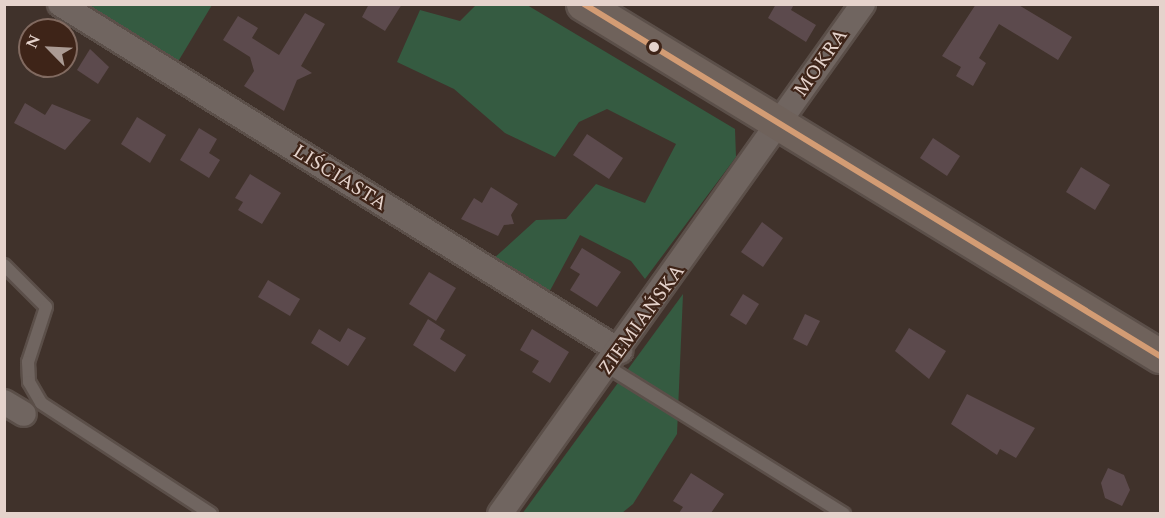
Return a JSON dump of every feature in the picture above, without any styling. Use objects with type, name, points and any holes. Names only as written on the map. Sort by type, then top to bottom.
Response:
[{"type":"main road","points":[[583,4],[1161,356]]},
{"type":"street","name":"LIŚCIASTA","points":[[60,4],[614,359]]},
{"type":"street","name":"MOKRA","points":[[780,123],[863,4]]},
{"type":"street","name":"ZIEMIAŃSKA","points":[[500,513],[614,359],[780,123]]},
{"type":"lane","points":[[4,265],[46,307],[28,362],[29,382],[41,403],[211,513]]},
{"type":"lane","points":[[614,359],[844,513]]},
{"type":"green space","points":[[84,5],[212,5],[176,65]]},
{"type":"green space","points":[[476,5],[527,5],[735,129],[736,157],[645,279],[631,261],[580,235],[546,298],[492,260],[536,220],[566,219],[596,184],[645,203],[676,144],[607,109],[579,122],[555,157],[505,133],[454,89],[397,62],[420,10],[460,21]]},
{"type":"green space","points":[[683,294],[677,434],[633,504],[622,513],[522,514]]},
{"type":"building","points":[[369,4],[402,4],[385,31],[362,17]]},
{"type":"building","points":[[776,4],[794,4],[791,10],[816,25],[806,42],[768,18]]},
{"type":"building","points":[[976,4],[1017,4],[1072,37],[1058,60],[999,24],[979,58],[986,63],[973,86],[956,76],[961,67],[942,56]]},
{"type":"building","points":[[305,13],[325,24],[301,66],[312,73],[297,80],[284,111],[244,86],[254,71],[250,57],[223,40],[238,16],[258,28],[252,38],[279,55]]},
{"type":"building","points":[[90,49],[109,67],[98,84],[78,68]]},
{"type":"building","points":[[25,103],[45,115],[52,104],[91,120],[65,150],[14,123]]},
{"type":"building","points":[[137,117],[166,135],[150,163],[121,144]]},
{"type":"building","points":[[199,128],[217,139],[209,153],[220,160],[209,178],[180,160]]},
{"type":"building","points":[[587,134],[623,158],[609,179],[573,155]]},
{"type":"building","points":[[933,138],[960,156],[947,176],[920,158]]},
{"type":"building","points":[[1081,167],[1110,185],[1095,210],[1066,192]]},
{"type":"building","points":[[250,174],[281,193],[262,224],[238,210],[243,202],[235,198]]},
{"type":"building","points":[[491,187],[518,204],[511,215],[514,224],[504,225],[498,236],[461,219],[474,198],[482,203]]},
{"type":"building","points":[[762,222],[783,238],[763,267],[741,252]]},
{"type":"building","points":[[582,248],[621,272],[597,307],[570,290],[580,274],[570,268]]},
{"type":"building","points":[[429,272],[456,288],[436,321],[409,304]]},
{"type":"building","points":[[268,280],[300,299],[290,316],[258,297]]},
{"type":"building","points":[[743,294],[759,304],[746,325],[730,315]]},
{"type":"building","points":[[805,314],[820,321],[807,346],[793,339]]},
{"type":"building","points":[[428,319],[445,330],[440,339],[466,355],[455,372],[413,345]]},
{"type":"building","points":[[348,328],[366,338],[348,366],[311,343],[319,329],[340,342]]},
{"type":"building","points":[[909,328],[946,351],[929,379],[895,351]]},
{"type":"building","points":[[532,329],[569,352],[550,383],[532,372],[539,361],[520,350]]},
{"type":"building","points":[[967,394],[1035,428],[1016,458],[1000,449],[997,455],[951,424]]},
{"type":"building","points":[[1108,468],[1124,475],[1130,490],[1122,506],[1105,498],[1101,483]]},
{"type":"building","points":[[691,473],[724,494],[711,513],[679,513],[683,507],[673,501]]},
{"type":"transit line","points":[[584,4],[1160,356]]}]
